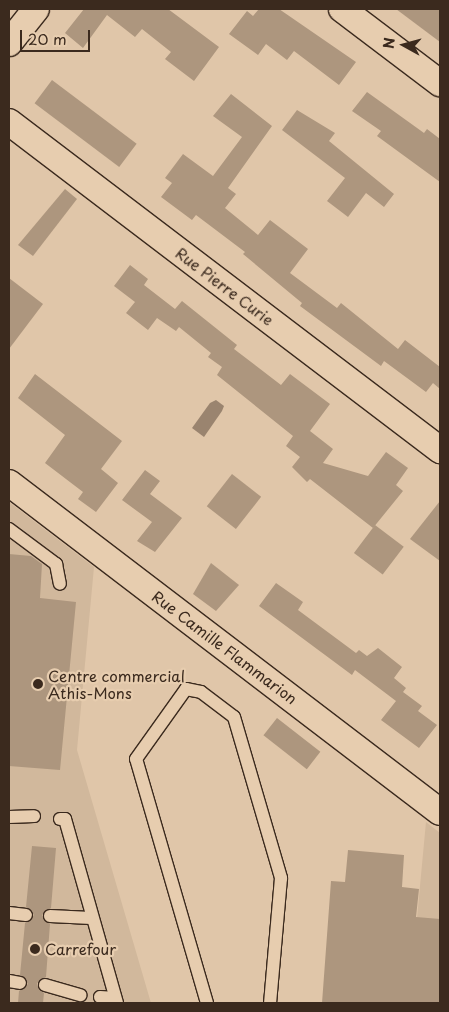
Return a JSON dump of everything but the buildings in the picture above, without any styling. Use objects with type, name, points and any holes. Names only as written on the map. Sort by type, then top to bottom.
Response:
[{"type":"street","points":[[9,43],[36,9]]},
{"type":"street","points":[[342,9],[440,83]]},
{"type":"street","name":"Rue Pierre Curie","points":[[9,122],[440,450]]},
{"type":"street","name":"Rue Camille Flammarion","points":[[9,483],[440,812]]},
{"type":"lane","points":[[9,529],[56,564],[60,584]]},
{"type":"lane","points":[[207,1003],[136,759],[186,689],[201,692],[234,716],[281,878],[270,1003]]},
{"type":"lane","points":[[9,817],[34,816]]},
{"type":"lane","points":[[62,819],[116,1001]]},
{"type":"lane","points":[[9,914],[26,914]]},
{"type":"lane","points":[[50,916],[92,918]]},
{"type":"lane","points":[[45,985],[81,995]]},
{"type":"lane","points":[[100,997],[116,1001]]},
{"type":"shaded area","points":[[216,400],[224,406],[204,437],[192,428],[210,403]]},
{"type":"shaded area","points":[[9,502],[94,567],[77,750],[151,1003],[9,1003]]},
{"type":"shaded area","points":[[426,822],[440,833],[440,1003],[409,1003]]},
{"type":"place","name":"Centre commercial Athis-Mons","points":[[38,684]]},
{"type":"place","name":"Carrefour","points":[[35,949]]}]
